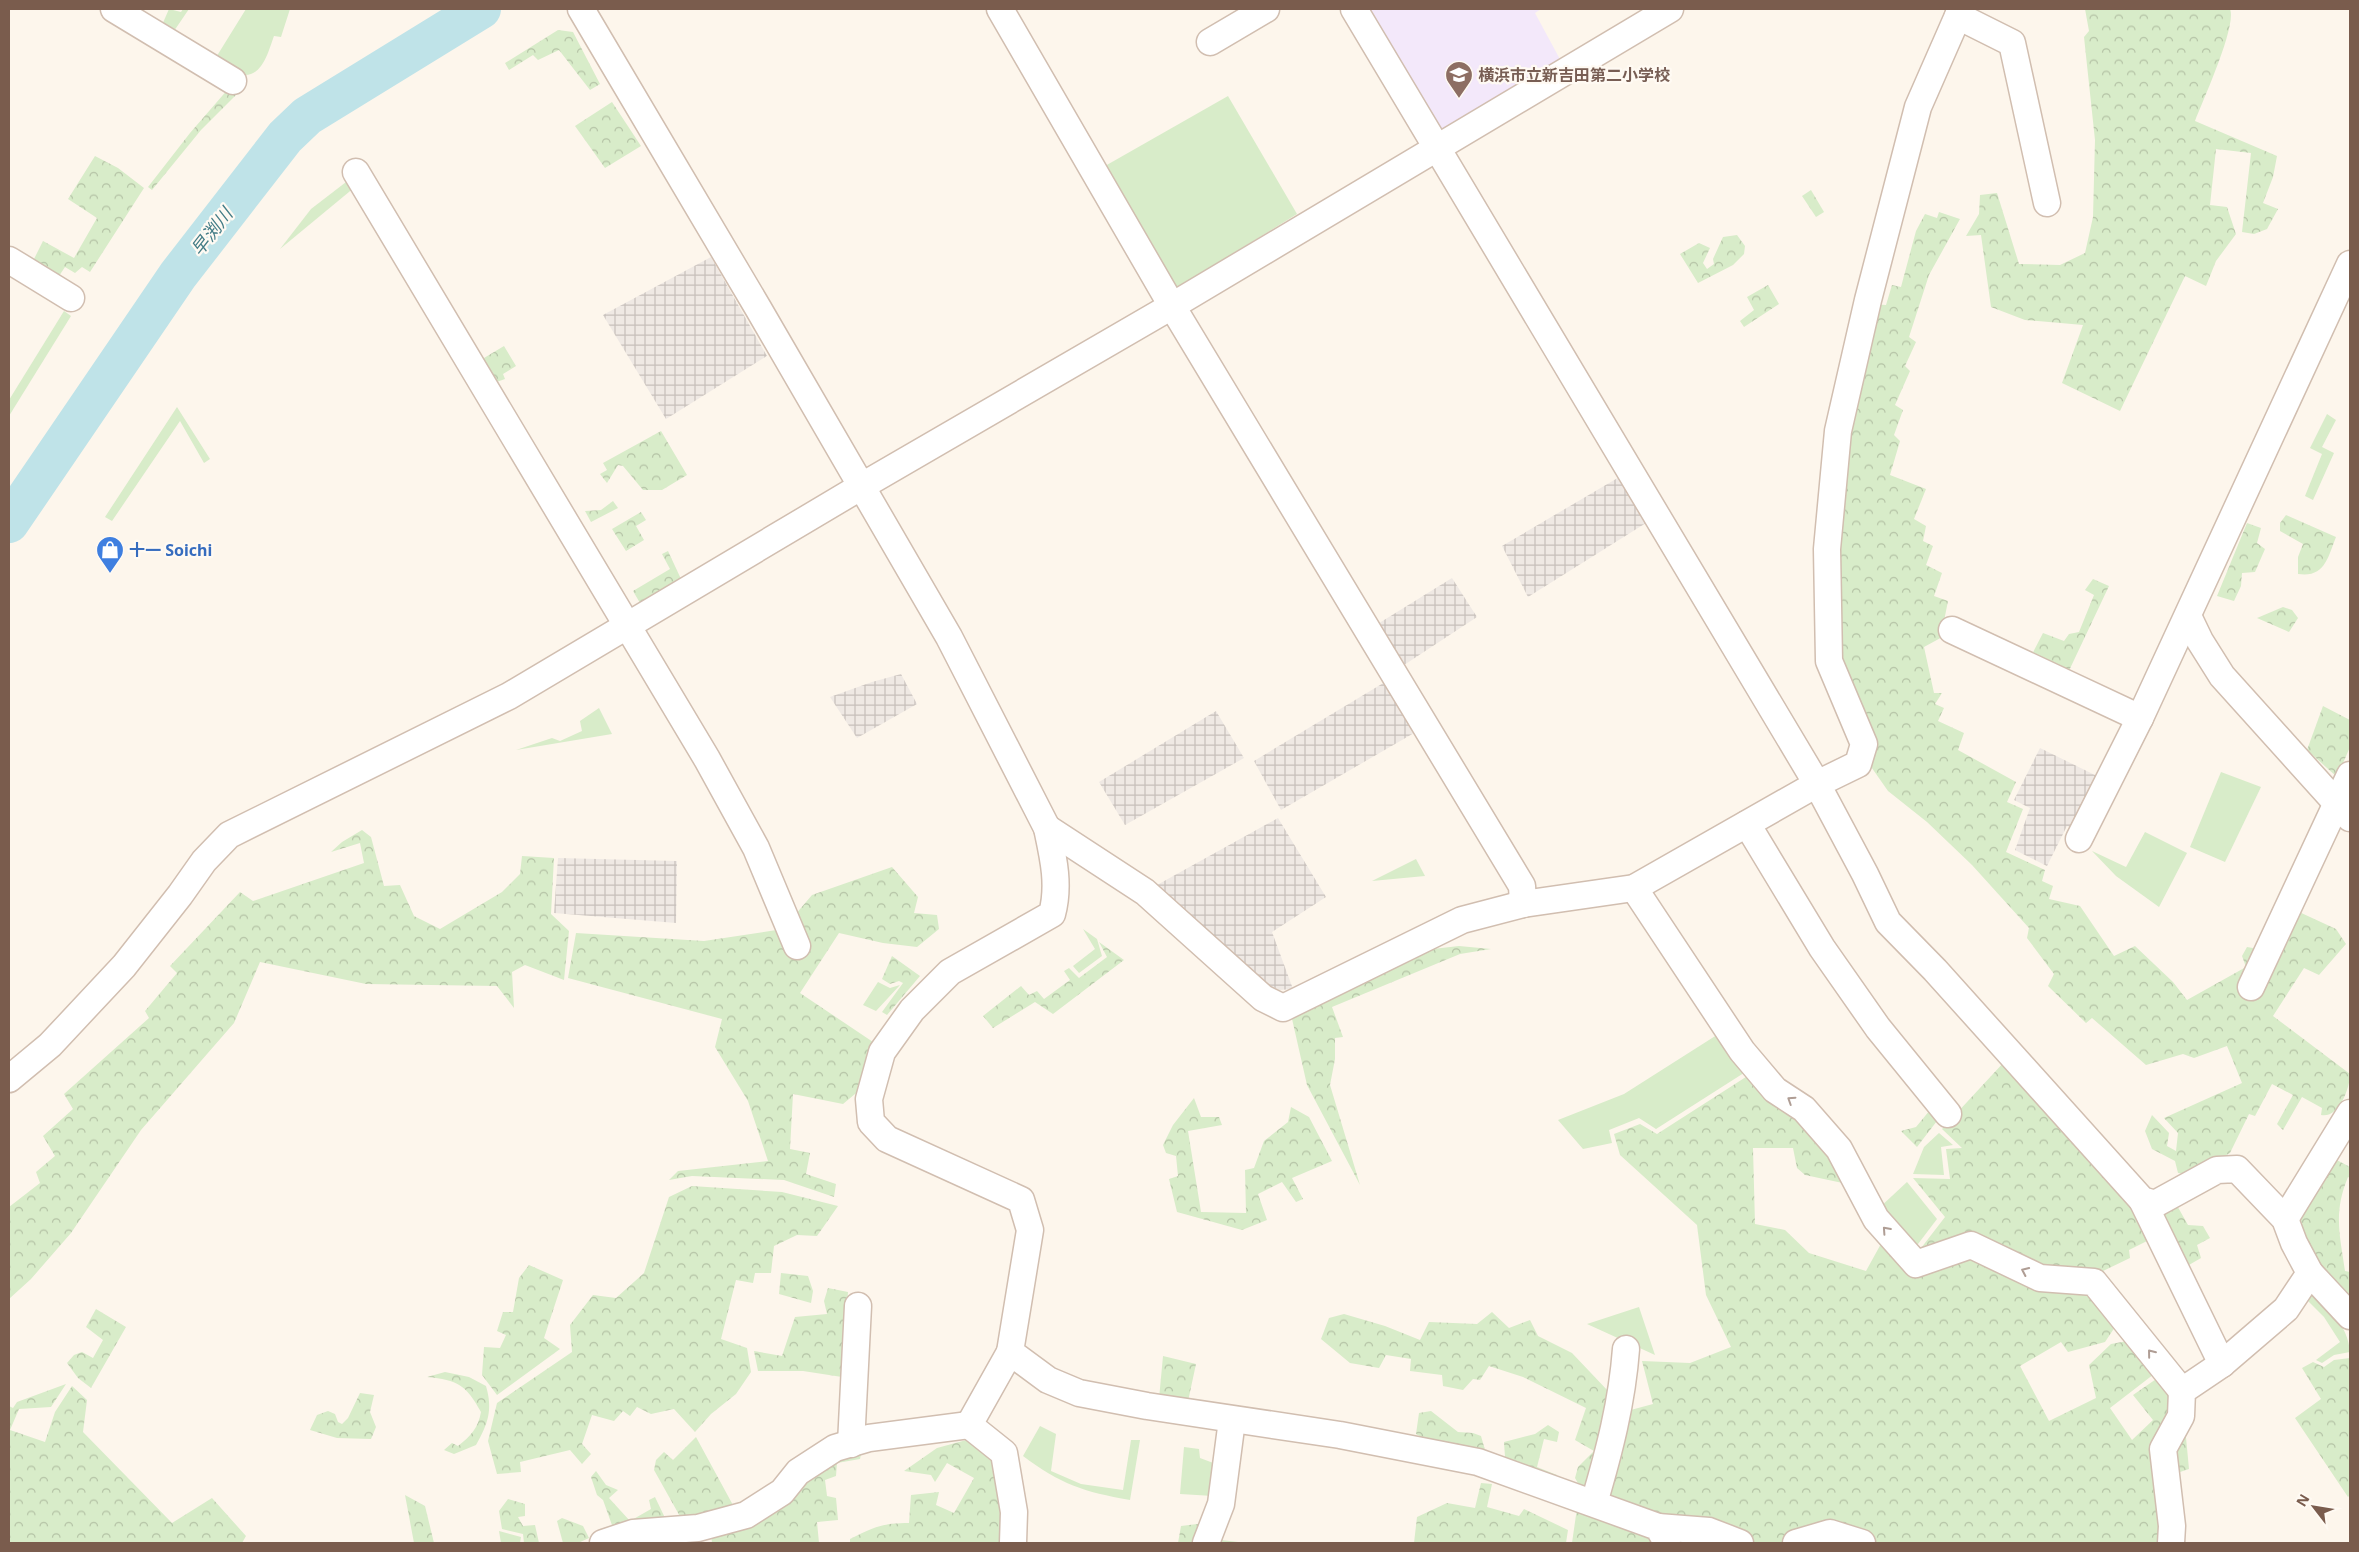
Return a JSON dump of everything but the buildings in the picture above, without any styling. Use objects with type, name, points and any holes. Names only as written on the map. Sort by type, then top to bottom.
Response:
[{"type":"street","points":[[114,9],[233,81]]},
{"type":"street","points":[[581,9],[949,637],[1047,828],[1053,854],[1057,897],[1052,914],[950,972],[912,1010],[882,1052],[869,1099],[871,1122],[887,1139],[1021,1200],[1030,1230],[1010,1352],[969,1425]]},
{"type":"street","points":[[1000,9],[1172,306],[1522,886],[1523,904]]},
{"type":"street","points":[[1210,42],[1266,9]]},
{"type":"street","points":[[1354,9],[1817,784],[1865,874],[1888,922],[1935,970],[2142,1200],[2222,1364]]},
{"type":"street","points":[[9,1079],[50,1045],[124,966],[204,861],[229,836],[510,696],[862,486],[1172,306],[1670,9]]},
{"type":"street","points":[[1047,828],[1145,892],[1263,998],[1283,1008],[1462,920],[1523,904],[1634,888],[1817,784],[1858,764],[1864,744],[1829,661],[1827,549],[1838,431],[1868,300],[1918,107],[1959,12],[2012,43],[2047,203]]},
{"type":"street","points":[[356,172],[707,760],[756,848],[797,946]]},
{"type":"street","points":[[9,260],[70,298]]},
{"type":"street","points":[[2079,839],[2140,718],[2188,616],[2247,482],[2350,264]]},
{"type":"street","points":[[2188,616],[2200,641],[2222,676],[2344,810]]},
{"type":"street","points":[[1952,630],[2140,718]]},
{"type":"street","points":[[2251,987],[2344,810],[2350,775]]},
{"type":"street","points":[[1747,824],[1822,948],[1878,1028],[1948,1114]]},
{"type":"street","points":[[1634,888],[1742,1051],[1775,1090],[1804,1109],[1839,1149],[1876,1219],[1916,1264],[1971,1245],[2040,1278],[2094,1282],[2182,1391],[2180,1416],[2163,1449],[2172,1526],[2171,1543]]},
{"type":"street","points":[[2285,1219],[2350,1113]]},
{"type":"street","points":[[2142,1200],[2155,1204],[2217,1170],[2237,1169],[2285,1219],[2294,1243],[2310,1273],[2350,1316]]},
{"type":"street","points":[[2182,1391],[2222,1364],[2286,1309],[2310,1273]]},
{"type":"street","points":[[851,1444],[858,1306]]},
{"type":"street","points":[[1594,1503],[1615,1431],[1624,1380],[1626,1349]]},
{"type":"street","points":[[1010,1352],[1048,1380],[1079,1393],[1232,1420],[1340,1435],[1478,1462],[1594,1503],[1662,1535],[1710,1531],[1740,1543]]},
{"type":"street","points":[[1206,1543],[1221,1504],[1232,1420]]},
{"type":"street","points":[[603,1543],[633,1533],[698,1528],[746,1515],[782,1492],[798,1472],[835,1448],[869,1438],[969,1425],[1004,1453],[1014,1512],[1013,1543]]},
{"type":"street","points":[[1796,1543],[1830,1533],[1862,1543]]},
{"type":"shaded area","name":"横浜市立新吉田第二小学校","points":[[1364,9],[1541,9],[1535,13],[1562,63],[1439,135]]},
{"type":"shaded area","points":[[711,257],[767,356],[666,419],[603,315]]},
{"type":"shaded area","points":[[1621,476],[1646,523],[1528,597],[1502,546]]},
{"type":"shaded area","points":[[1452,578],[1477,617],[1401,667],[1376,625]]},
{"type":"shaded area","points":[[901,674],[917,704],[857,738],[830,697]]},
{"type":"shaded area","points":[[1390,679],[1421,729],[1281,810],[1254,761]]},
{"type":"shaded area","points":[[1216,711],[1244,758],[1125,825],[1099,782]]},
{"type":"shaded area","points":[[2040,748],[2099,777],[2073,829],[2067,826],[2047,866],[2015,850],[2030,808],[2014,800]]},
{"type":"shaded area","points":[[1278,818],[1326,897],[1272,932],[1293,989],[1279,990],[1263,982],[1157,885]]},
{"type":"shaded area","points":[[558,858],[677,861],[676,923],[554,913]]},
{"type":"green space","points":[[169,9],[181,12],[183,9],[189,9],[174,31],[162,25]]},
{"type":"green space","points":[[246,9],[290,9],[281,37],[274,36],[263,64],[253,73],[246,75],[235,73],[215,59]]},
{"type":"green space","points":[[2085,9],[2230,9],[2229,31],[2195,121],[2277,156],[2273,177],[2263,203],[2278,209],[2267,229],[2254,234],[2242,232],[2251,153],[2216,149],[2210,205],[2227,207],[2236,234],[2216,261],[2206,286],[2185,276],[2120,411],[2062,383],[2083,325],[2025,320],[1991,307],[1981,235],[1966,236],[1979,214],[1980,195],[1997,193],[2019,264],[2060,265],[2085,253],[2093,217],[2095,140],[2084,37],[2089,31]]},
{"type":"green space","points":[[558,30],[573,32],[600,84],[590,90],[559,50],[538,60],[533,55],[509,70],[505,63]]},
{"type":"green space","points":[[229,88],[237,94],[201,130],[152,190],[148,187],[190,133]]},
{"type":"green space","points":[[1228,96],[1297,214],[1177,288],[1105,166]]},
{"type":"green space","points":[[612,102],[641,146],[605,168],[575,126]]},
{"type":"green space","points":[[95,156],[118,168],[144,188],[90,272],[82,267],[75,273],[65,267],[57,279],[32,263],[43,241],[74,258],[97,218],[68,199]]},
{"type":"green space","points":[[350,179],[355,187],[280,249],[311,209]]},
{"type":"green space","points":[[1811,190],[1824,212],[1816,217],[1802,196]]},
{"type":"green space","points":[[1939,212],[1960,219],[1929,275],[1909,337],[1916,342],[1905,366],[1910,371],[1895,405],[1903,410],[1894,435],[1900,441],[1890,475],[1926,489],[1914,519],[1926,526],[1923,541],[1933,546],[1926,565],[1942,573],[1934,596],[1948,601],[1944,621],[1946,635],[1924,647],[1934,693],[1942,693],[1935,704],[1944,708],[1938,721],[1964,733],[1958,750],[2016,782],[2007,802],[2023,809],[2006,852],[2045,870],[2042,881],[2053,886],[2049,899],[2080,906],[2114,956],[2135,946],[2173,982],[2187,1000],[2246,967],[2242,956],[2247,947],[2276,952],[2297,911],[2336,929],[2346,944],[2319,975],[2304,968],[2273,1016],[2350,1074],[2348,1087],[2338,1108],[2327,1115],[2321,1115],[2322,1108],[2302,1097],[2283,1130],[2277,1124],[2293,1095],[2272,1084],[2255,1116],[2249,1114],[2230,1153],[2191,1174],[2178,1173],[2175,1161],[2152,1149],[2145,1131],[2152,1115],[2169,1133],[2167,1146],[2176,1151],[2178,1133],[2164,1118],[2242,1083],[2227,1046],[2194,1058],[2183,1054],[2146,1065],[2092,1018],[2086,1023],[2048,986],[2054,974],[2027,938],[2029,928],[1972,865],[1927,822],[1888,791],[1867,761],[1835,660],[1845,423],[1872,304],[1886,305],[1892,285],[1901,287],[1916,231],[1925,214],[1937,218]]},
{"type":"green space","points":[[1737,235],[1745,246],[1744,254],[1733,265],[1698,283],[1680,254],[1699,243],[1710,248],[1703,263],[1707,269],[1714,264],[1713,259],[1723,237]]},
{"type":"green space","points":[[1768,285],[1779,304],[1744,327],[1740,321],[1754,310],[1747,297]]},
{"type":"green space","points":[[64,311],[71,316],[9,416],[9,400]]},
{"type":"green space","points":[[504,346],[516,366],[503,374],[505,379],[491,384],[479,361]]},
{"type":"green space","points":[[177,407],[210,459],[204,463],[180,421],[112,521],[105,517]]},
{"type":"green space","points":[[2327,414],[2336,420],[2322,447],[2334,453],[2313,500],[2305,496],[2322,454],[2310,448]]},
{"type":"green space","points":[[661,431],[687,475],[662,490],[643,490],[623,466],[618,465],[607,483],[600,474],[607,470],[603,463]]},
{"type":"green space","points":[[613,501],[618,508],[591,522],[585,511],[601,510]]},
{"type":"green space","points":[[641,512],[646,520],[636,526],[644,540],[626,551],[612,529]]},
{"type":"green space","points":[[2286,515],[2336,537],[2328,559],[2314,573],[2298,574],[2298,557],[2303,544],[2280,531],[2280,523]]},
{"type":"green space","points":[[2247,523],[2261,528],[2257,543],[2265,549],[2255,572],[2242,573],[2241,586],[2234,601],[2217,596]]},
{"type":"green space","points":[[668,551],[681,579],[640,603],[633,591],[670,569],[662,554]]},
{"type":"green space","points":[[2093,579],[2109,586],[2066,677],[2030,658],[2043,633],[2064,641],[2069,634],[2079,632],[2094,595],[2085,590]]},
{"type":"green space","points":[[2283,607],[2292,610],[2298,618],[2289,632],[2257,618]]},
{"type":"green space","points":[[2323,706],[2350,720],[2350,747],[2337,777],[2307,750]]},
{"type":"green space","points":[[599,708],[612,734],[516,750],[552,738],[560,741],[582,731],[580,721]]},
{"type":"green space","points":[[2221,772],[2261,787],[2225,862],[2190,847]]},
{"type":"green space","points":[[362,830],[371,837],[384,886],[400,885],[414,916],[440,929],[502,892],[520,874],[522,856],[554,858],[551,914],[569,931],[564,980],[525,965],[512,972],[514,1008],[497,986],[366,984],[260,962],[234,1023],[141,1130],[71,1233],[31,1279],[9,1299],[9,1207],[40,1183],[36,1172],[55,1156],[43,1136],[73,1109],[64,1094],[149,1018],[145,1011],[177,973],[170,966],[240,892],[253,901],[364,863],[360,843],[331,852],[342,842]]},
{"type":"green space","points":[[2145,832],[2187,853],[2159,907],[2116,876],[2092,851],[2126,867]]},
{"type":"green space","points":[[1416,859],[1425,876],[1372,881]]},
{"type":"green space","points":[[892,867],[918,897],[914,913],[937,915],[939,929],[917,947],[883,943],[839,933],[800,993],[873,1042],[861,1089],[843,1104],[793,1094],[790,1149],[810,1153],[806,1174],[836,1184],[834,1197],[784,1180],[692,1176],[669,1180],[678,1171],[768,1161],[748,1101],[715,1047],[722,1019],[568,978],[576,933],[704,941],[783,929],[812,895]]},
{"type":"green space","points":[[1083,929],[1097,939],[1102,956],[1079,973],[1073,966],[1095,949]]},
{"type":"green space","points":[[1099,942],[1124,960],[1053,1014],[1035,1002],[993,1028],[983,1016],[1021,986],[1029,995],[1037,991],[1044,999],[1070,980],[1064,971],[1069,968],[1079,978],[1107,957]]},
{"type":"green space","points":[[1459,946],[1491,949],[1460,954],[1332,1007],[1343,1037],[1335,1038],[1335,1059],[1330,1085],[1360,1185],[1307,1085],[1290,1010],[1415,951]]},
{"type":"green space","points":[[892,956],[920,976],[887,1015],[882,1012],[903,983],[899,981],[890,984],[882,979]]},
{"type":"green space","points":[[878,982],[890,988],[900,985],[876,1011],[863,1005]]},
{"type":"green space","points":[[1720,1033],[1747,1071],[1656,1129],[1639,1118],[1609,1130],[1612,1143],[1583,1149],[1558,1120],[1624,1094]]},
{"type":"green space","points":[[2005,1061],[2138,1211],[2175,1202],[2188,1225],[2203,1226],[2210,1238],[2197,1245],[2201,1258],[2182,1269],[2163,1233],[2129,1250],[2130,1258],[2103,1271],[2089,1293],[2119,1321],[2105,1342],[2068,1352],[2061,1342],[2020,1366],[2049,1421],[2096,1398],[2089,1365],[2111,1344],[2133,1340],[2158,1371],[2110,1408],[2132,1440],[2153,1420],[2133,1395],[2162,1375],[2175,1394],[2164,1543],[1668,1543],[1583,1492],[1575,1478],[1578,1467],[1594,1451],[1575,1440],[1586,1408],[1523,1377],[1489,1366],[1480,1380],[1473,1379],[1463,1390],[1443,1386],[1442,1375],[1410,1371],[1411,1359],[1386,1355],[1379,1368],[1350,1363],[1321,1339],[1329,1318],[1344,1314],[1385,1326],[1420,1340],[1429,1322],[1477,1324],[1492,1312],[1509,1328],[1530,1320],[1538,1336],[1572,1353],[1627,1411],[1653,1404],[1642,1361],[1690,1363],[1731,1347],[1706,1295],[1697,1225],[1620,1155],[1614,1134],[1640,1124],[1657,1134],[1749,1075],[1810,1126],[1852,1185],[1805,1175],[1797,1168],[1793,1148],[1753,1148],[1755,1224],[1785,1230],[1809,1253],[1866,1271],[1882,1242],[1918,1252],[1945,1217],[1913,1178],[1950,1179],[1946,1149],[1962,1148],[1942,1129]]},
{"type":"green space","points":[[1194,1098],[1201,1117],[1219,1117],[1222,1125],[1188,1131],[1201,1212],[1246,1213],[1245,1170],[1254,1168],[1264,1141],[1288,1122],[1291,1107],[1309,1117],[1332,1161],[1292,1178],[1303,1199],[1296,1202],[1282,1182],[1258,1194],[1267,1220],[1242,1230],[1177,1212],[1169,1179],[1178,1176],[1176,1156],[1166,1153],[1163,1145],[1173,1125]]},
{"type":"green space","points":[[1930,1110],[1940,1117],[1917,1147],[1901,1131],[1916,1127]]},
{"type":"green space","points":[[1939,1133],[1953,1145],[1941,1147],[1944,1175],[1913,1174],[1924,1147]]},
{"type":"green space","points":[[2333,1158],[2350,1167],[2350,1178],[2348,1177],[2340,1202],[2339,1224],[2345,1271],[2350,1272],[2350,1309],[2314,1271],[2292,1223]]},
{"type":"green space","points":[[1907,1182],[1937,1219],[1915,1248],[1878,1209]]},
{"type":"green space","points":[[692,1186],[782,1192],[838,1206],[817,1236],[797,1235],[774,1246],[771,1273],[755,1273],[753,1283],[736,1280],[721,1339],[747,1348],[751,1372],[736,1394],[711,1414],[695,1432],[674,1409],[651,1414],[637,1407],[630,1416],[623,1411],[614,1421],[592,1415],[582,1444],[591,1454],[582,1464],[570,1450],[520,1462],[521,1472],[497,1474],[488,1441],[497,1403],[572,1352],[570,1325],[593,1295],[616,1298],[644,1273],[669,1197]]},
{"type":"green space","points":[[529,1265],[563,1280],[544,1338],[560,1349],[497,1395],[482,1375],[484,1347],[500,1348],[506,1335],[497,1331],[503,1312],[513,1312],[519,1278]]},
{"type":"green space","points":[[781,1273],[808,1276],[813,1291],[811,1303],[779,1294]]},
{"type":"green space","points":[[828,1288],[848,1292],[842,1377],[803,1371],[758,1371],[754,1351],[782,1356],[795,1317],[827,1314],[824,1301]]},
{"type":"green space","points":[[2312,1291],[2342,1326],[2350,1352],[2334,1355],[2322,1363],[2316,1360],[2340,1342],[2324,1317],[2307,1300]]},
{"type":"green space","points":[[1639,1307],[1655,1355],[1587,1324]]},
{"type":"green space","points":[[96,1309],[126,1327],[91,1388],[78,1378],[67,1363],[74,1355],[82,1352],[93,1358],[103,1340],[86,1327]]},
{"type":"green space","points":[[1163,1356],[1196,1364],[1187,1406],[1159,1399]]},
{"type":"green space","points":[[2350,1358],[2350,1495],[2348,1497],[2295,1418],[2321,1399],[2302,1368],[2313,1362],[2324,1367],[2334,1360]]},
{"type":"green space","points":[[445,1372],[469,1377],[486,1386],[489,1402],[488,1417],[476,1445],[454,1454],[444,1450],[452,1443],[458,1446],[467,1439],[476,1427],[481,1412],[471,1396],[454,1382],[427,1377]]},
{"type":"green space","points":[[66,1384],[51,1407],[19,1409],[10,1430],[45,1442],[55,1412],[72,1386],[87,1400],[83,1432],[172,1523],[212,1498],[246,1536],[242,1543],[9,1543],[9,1406],[13,1408],[17,1402]]},
{"type":"green space","points":[[360,1393],[374,1395],[370,1412],[376,1427],[371,1439],[337,1438],[310,1430],[317,1415],[328,1411],[335,1414],[338,1422],[342,1424],[348,1418]]},
{"type":"green space","points":[[1431,1411],[1458,1432],[1473,1433],[1481,1436],[1485,1450],[1437,1446],[1416,1434],[1419,1413]]},
{"type":"green space","points":[[1548,1425],[1559,1432],[1557,1442],[1544,1439],[1537,1467],[1557,1475],[1553,1480],[1505,1457],[1504,1442],[1535,1434]]},
{"type":"green space","points":[[1040,1426],[1056,1434],[1051,1471],[1081,1484],[1123,1490],[1131,1440],[1140,1440],[1130,1500],[1099,1494],[1073,1485],[1049,1474],[1023,1456]]},
{"type":"green space","points":[[2185,1427],[2189,1469],[2174,1474],[2175,1441]]},
{"type":"green space","points":[[696,1437],[734,1507],[682,1520],[654,1470],[656,1460],[664,1452],[673,1460]]},
{"type":"green space","points":[[970,1439],[992,1459],[1003,1495],[1004,1543],[850,1543],[850,1539],[878,1526],[909,1523],[911,1495],[939,1492],[936,1505],[954,1513],[974,1478],[947,1463],[935,1482],[931,1475],[904,1471],[937,1448]]},
{"type":"green space","points":[[863,1445],[860,1459],[837,1463],[836,1476],[825,1480],[827,1496],[836,1498],[838,1520],[817,1522],[819,1543],[712,1543],[711,1533],[803,1475]]},
{"type":"green space","points":[[1184,1447],[1199,1449],[1200,1458],[1216,1464],[1213,1496],[1180,1494]]},
{"type":"green space","points":[[596,1471],[606,1485],[618,1490],[609,1498],[630,1521],[651,1509],[649,1500],[655,1497],[666,1520],[613,1528],[603,1500],[597,1495],[591,1477]]},
{"type":"green space","points":[[1481,1483],[1492,1484],[1487,1507],[1519,1516],[1524,1509],[1568,1530],[1566,1543],[1414,1543],[1417,1517],[1447,1503],[1475,1508]]},
{"type":"green space","points":[[405,1495],[425,1506],[434,1543],[414,1543]]},
{"type":"green space","points":[[508,1499],[525,1504],[525,1516],[518,1517],[523,1526],[535,1525],[539,1543],[524,1543],[523,1534],[502,1529],[499,1511]]},
{"type":"green space","points":[[1577,1508],[1653,1531],[1659,1543],[1572,1543]]},
{"type":"green space","points":[[562,1518],[583,1526],[589,1538],[578,1543],[563,1543],[557,1521]]},
{"type":"green space","points":[[1222,1521],[1221,1540],[1247,1543],[1178,1543],[1181,1526]]},
{"type":"green space","points":[[499,1531],[521,1537],[520,1543],[501,1543]]},
{"type":"waterway","name":"早渕川","points":[[9,523],[178,275],[285,137],[307,116],[481,9]]},
{"type":"place","name":"横浜市立新吉田第二小学校","points":[[1459,99]]},
{"type":"place","name":"十一 Soichi","points":[[110,574]]}]
